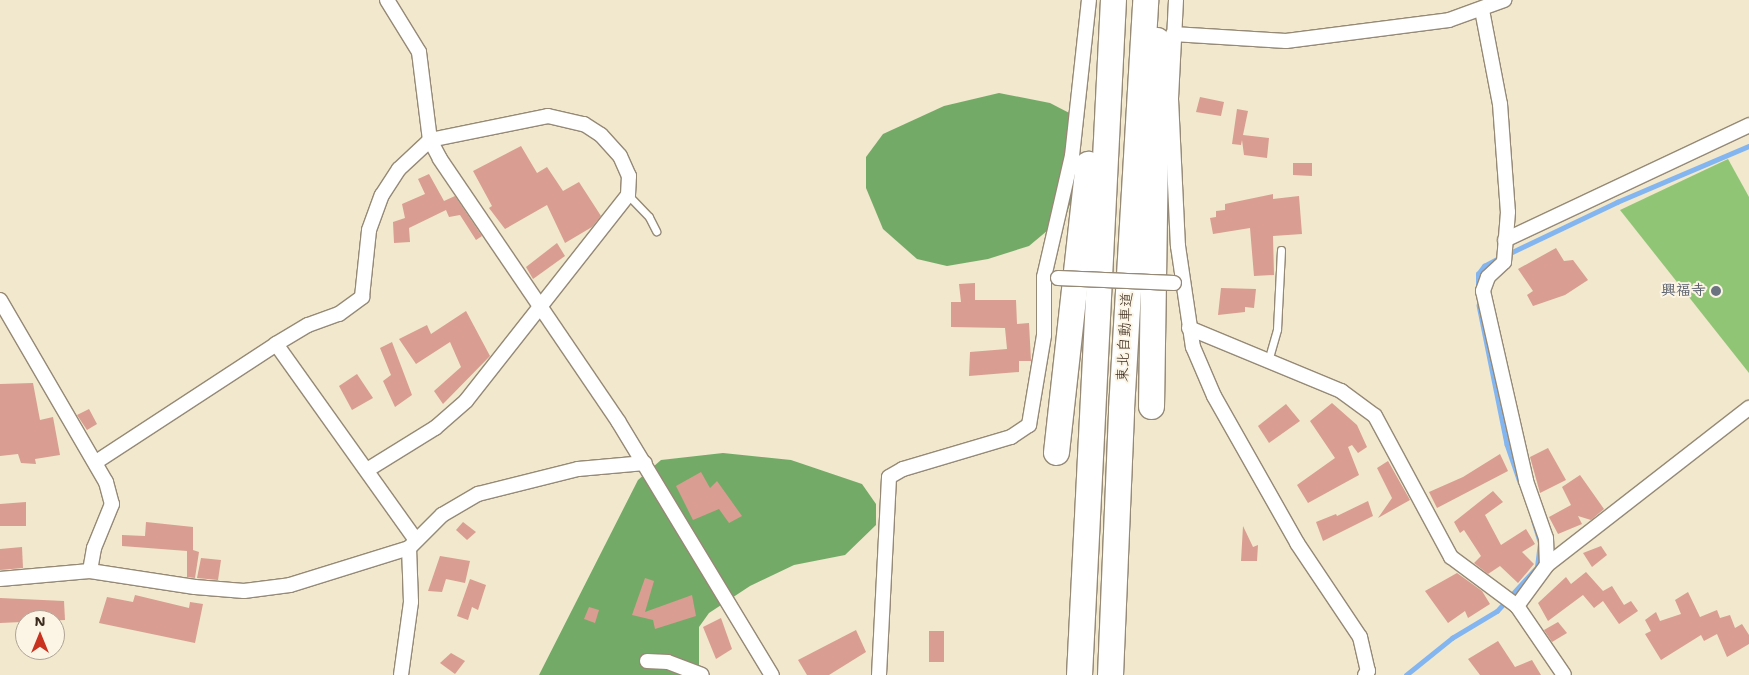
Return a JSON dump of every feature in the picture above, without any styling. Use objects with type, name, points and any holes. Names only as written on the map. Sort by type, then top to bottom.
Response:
[{"type":"highway","points":[[1056,452],[1092,125],[1111,0]]},
{"type":"highway","name":"東北自動車道","points":[[1079,675],[1111,0]]},
{"type":"highway","name":"東北自動車道","points":[[1110,675],[1121,399],[1145,0]]},
{"type":"highway","points":[[1151,406],[1158,151],[1157,0]]},
{"type":"street","points":[[387,0],[419,52],[430,140],[490,236],[541,305],[644,463],[772,675]]},
{"type":"street","points":[[879,675],[889,477],[903,469],[1012,437],[1030,425],[1044,335],[1044,277],[1072,156],[1090,0]]},
{"type":"street","points":[[1176,0],[1171,99],[1179,283],[1198,365],[1297,543],[1360,637],[1368,671],[1365,675]]},
{"type":"street","points":[[1173,34],[1286,41],[1449,20],[1482,10],[1504,0]]},
{"type":"street","points":[[1482,10],[1500,104],[1508,212],[1504,250],[1488,277],[1483,290],[1526,480],[1546,538],[1547,565]]},
{"type":"street","points":[[96,462],[276,344],[308,325],[340,314],[362,297],[370,230],[382,195],[399,169],[430,140],[548,116],[565,118],[584,124],[601,135],[620,156],[629,176],[628,196],[466,401],[435,428],[367,470]]},
{"type":"street","points":[[1504,250],[1749,125]]},
{"type":"street","points":[[1044,277],[1179,283]]},
{"type":"street","points":[[0,300],[106,482],[112,504],[94,548],[90,571]]},
{"type":"street","points":[[1189,328],[1340,391],[1375,416],[1451,557],[1516,605],[1564,675]]},
{"type":"street","points":[[276,344],[367,470],[412,544],[411,602],[401,675]]},
{"type":"street","points":[[1516,605],[1547,565],[1749,408]]},
{"type":"street","points":[[0,579],[90,571],[195,587],[244,591],[290,585],[412,544],[442,515],[478,494],[578,469],[644,463]]},
{"type":"street","points":[[647,661],[668,662],[702,675]]},
{"type":"lane","points":[[628,196],[649,218],[656,231]]},
{"type":"lane","points":[[1268,360],[1278,329],[1281,250]]},
{"type":"green space","points":[[999,93],[1050,103],[1077,117],[1080,178],[1066,215],[1029,246],[988,259],[947,266],[917,259],[883,229],[866,188],[866,157],[883,134],[944,106]]},
{"type":"green space","name":"興福寺","points":[[1728,159],[1749,197],[1749,373],[1620,210]]},
{"type":"green space","points":[[723,453],[791,460],[862,484],[876,504],[876,525],[845,555],[794,565],[750,586],[709,613],[699,627],[699,667],[704,675],[539,675],[638,480],[661,460]]},
{"type":"building","points":[[1200,97],[1224,102],[1221,116],[1196,112]]},
{"type":"building","points":[[1237,109],[1248,111],[1243,135],[1269,138],[1267,158],[1244,155],[1242,140],[1241,145],[1232,144]]},
{"type":"building","points":[[521,146],[537,173],[547,167],[563,191],[579,182],[601,216],[592,227],[565,243],[547,205],[505,229],[489,208],[492,206],[473,171]]},
{"type":"building","points":[[1293,163],[1312,163],[1312,176],[1293,175]]},
{"type":"building","points":[[429,174],[444,201],[455,196],[482,236],[476,240],[460,215],[449,217],[446,210],[409,228],[410,242],[394,243],[393,222],[405,218],[402,204],[425,194],[418,179]]},
{"type":"building","points":[[1273,194],[1273,199],[1299,196],[1302,234],[1273,236],[1274,275],[1254,276],[1250,228],[1213,234],[1210,218],[1216,217],[1216,211],[1225,210],[1225,204]]},
{"type":"building","points":[[557,243],[565,256],[533,279],[526,267]]},
{"type":"building","points":[[1556,248],[1564,261],[1573,260],[1588,280],[1565,295],[1533,306],[1527,295],[1533,291],[1518,269]]},
{"type":"building","points":[[975,283],[975,300],[1016,300],[1017,324],[1029,323],[1031,361],[1019,361],[1019,372],[969,376],[970,352],[1007,349],[1005,328],[951,327],[951,302],[961,302],[959,284]]},
{"type":"building","points":[[1221,288],[1256,289],[1254,308],[1245,307],[1245,312],[1218,315]]},
{"type":"building","points":[[466,311],[490,356],[443,404],[434,391],[461,367],[450,342],[416,364],[399,339],[427,325],[431,334]]},
{"type":"building","points":[[392,342],[412,395],[395,407],[383,381],[391,375],[380,348]]},
{"type":"building","points":[[357,374],[373,398],[352,410],[339,386]]},
{"type":"building","points":[[33,383],[40,420],[53,417],[60,455],[35,459],[36,464],[21,463],[18,454],[0,456],[0,384]]},
{"type":"building","points":[[1332,403],[1357,425],[1367,447],[1358,453],[1352,445],[1348,447],[1359,475],[1308,503],[1297,485],[1335,458],[1310,421]]},
{"type":"building","points":[[1286,404],[1300,421],[1269,443],[1258,426]]},
{"type":"building","points":[[89,409],[97,424],[87,430],[77,415]]},
{"type":"building","points":[[1548,448],[1566,480],[1540,493],[1530,457]]},
{"type":"building","points":[[1500,454],[1508,471],[1437,508],[1429,492],[1463,477]]},
{"type":"building","points":[[1388,461],[1410,500],[1378,518],[1392,498],[1377,468]]},
{"type":"building","points":[[701,472],[710,488],[717,481],[742,516],[729,523],[719,509],[693,520],[676,486]]},
{"type":"building","points":[[1580,475],[1604,509],[1591,520],[1578,516],[1582,524],[1558,534],[1549,517],[1571,505],[1562,487]]},
{"type":"building","points":[[1493,491],[1503,502],[1485,515],[1501,545],[1526,529],[1535,544],[1522,552],[1534,564],[1518,583],[1500,566],[1488,574],[1474,563],[1481,556],[1464,530],[1460,533],[1454,522]]},
{"type":"building","points":[[1368,501],[1373,516],[1323,541],[1316,522],[1336,514],[1337,516]]},
{"type":"building","points":[[26,502],[26,526],[0,526],[0,504]]},
{"type":"building","points":[[146,522],[193,527],[193,550],[199,552],[195,578],[187,577],[187,551],[122,546],[122,535],[145,536]]},
{"type":"building","points":[[463,522],[476,532],[467,540],[456,530]]},
{"type":"building","points":[[1243,526],[1253,547],[1258,545],[1257,561],[1241,561]]},
{"type":"building","points":[[1601,546],[1607,555],[1592,567],[1583,553]]},
{"type":"building","points":[[22,547],[23,568],[0,570],[0,549]]},
{"type":"building","points":[[440,556],[470,561],[465,583],[446,579],[442,592],[428,591]]},
{"type":"building","points":[[201,558],[221,560],[218,580],[197,578]]},
{"type":"building","points":[[1586,572],[1603,591],[1612,586],[1624,605],[1631,601],[1638,611],[1619,624],[1603,601],[1594,608],[1583,595],[1548,621],[1538,603],[1566,577],[1571,584]]},
{"type":"building","points":[[1457,573],[1482,591],[1490,604],[1468,618],[1465,611],[1448,623],[1425,591]]},
{"type":"building","points":[[645,578],[654,581],[645,612],[692,595],[696,616],[655,629],[653,620],[632,615]]},
{"type":"building","points":[[470,579],[486,585],[478,610],[472,607],[468,620],[457,616]]},
{"type":"building","points":[[1688,592],[1700,617],[1717,610],[1720,618],[1730,615],[1735,628],[1742,624],[1749,635],[1749,644],[1727,657],[1717,634],[1704,641],[1701,635],[1661,660],[1645,634],[1651,631],[1645,620],[1656,612],[1660,621],[1681,614],[1675,600]]},
{"type":"building","points":[[135,595],[189,608],[190,602],[203,604],[195,643],[99,623],[107,597],[133,602]]},
{"type":"building","points":[[0,598],[64,601],[64,610],[15,610],[15,622],[0,623]]},
{"type":"building","points":[[589,607],[599,610],[595,623],[584,619]]},
{"type":"building","points":[[721,618],[732,649],[716,659],[703,627]]},
{"type":"building","points":[[1558,622],[1567,633],[1552,642],[1544,630]]},
{"type":"building","points":[[856,630],[866,652],[829,675],[807,675],[798,660]]},
{"type":"building","points":[[929,631],[944,631],[944,662],[929,662]]},
{"type":"building","points":[[1498,641],[1515,667],[1532,660],[1541,675],[1480,675],[1468,659]]},
{"type":"building","points":[[451,653],[465,661],[455,674],[440,663]]},
{"type":"waterway","points":[[1508,254],[1617,202],[1749,146]]},
{"type":"waterway","points":[[1478,289],[1478,274],[1484,266],[1501,257]]},
{"type":"waterway","points":[[1479,305],[1507,444],[1520,482]]},
{"type":"waterway","points":[[1406,675],[1452,638],[1497,611],[1537,567],[1540,543],[1533,520]]},
{"type":"place","name":"興福寺","points":[[1716,291]]}]
